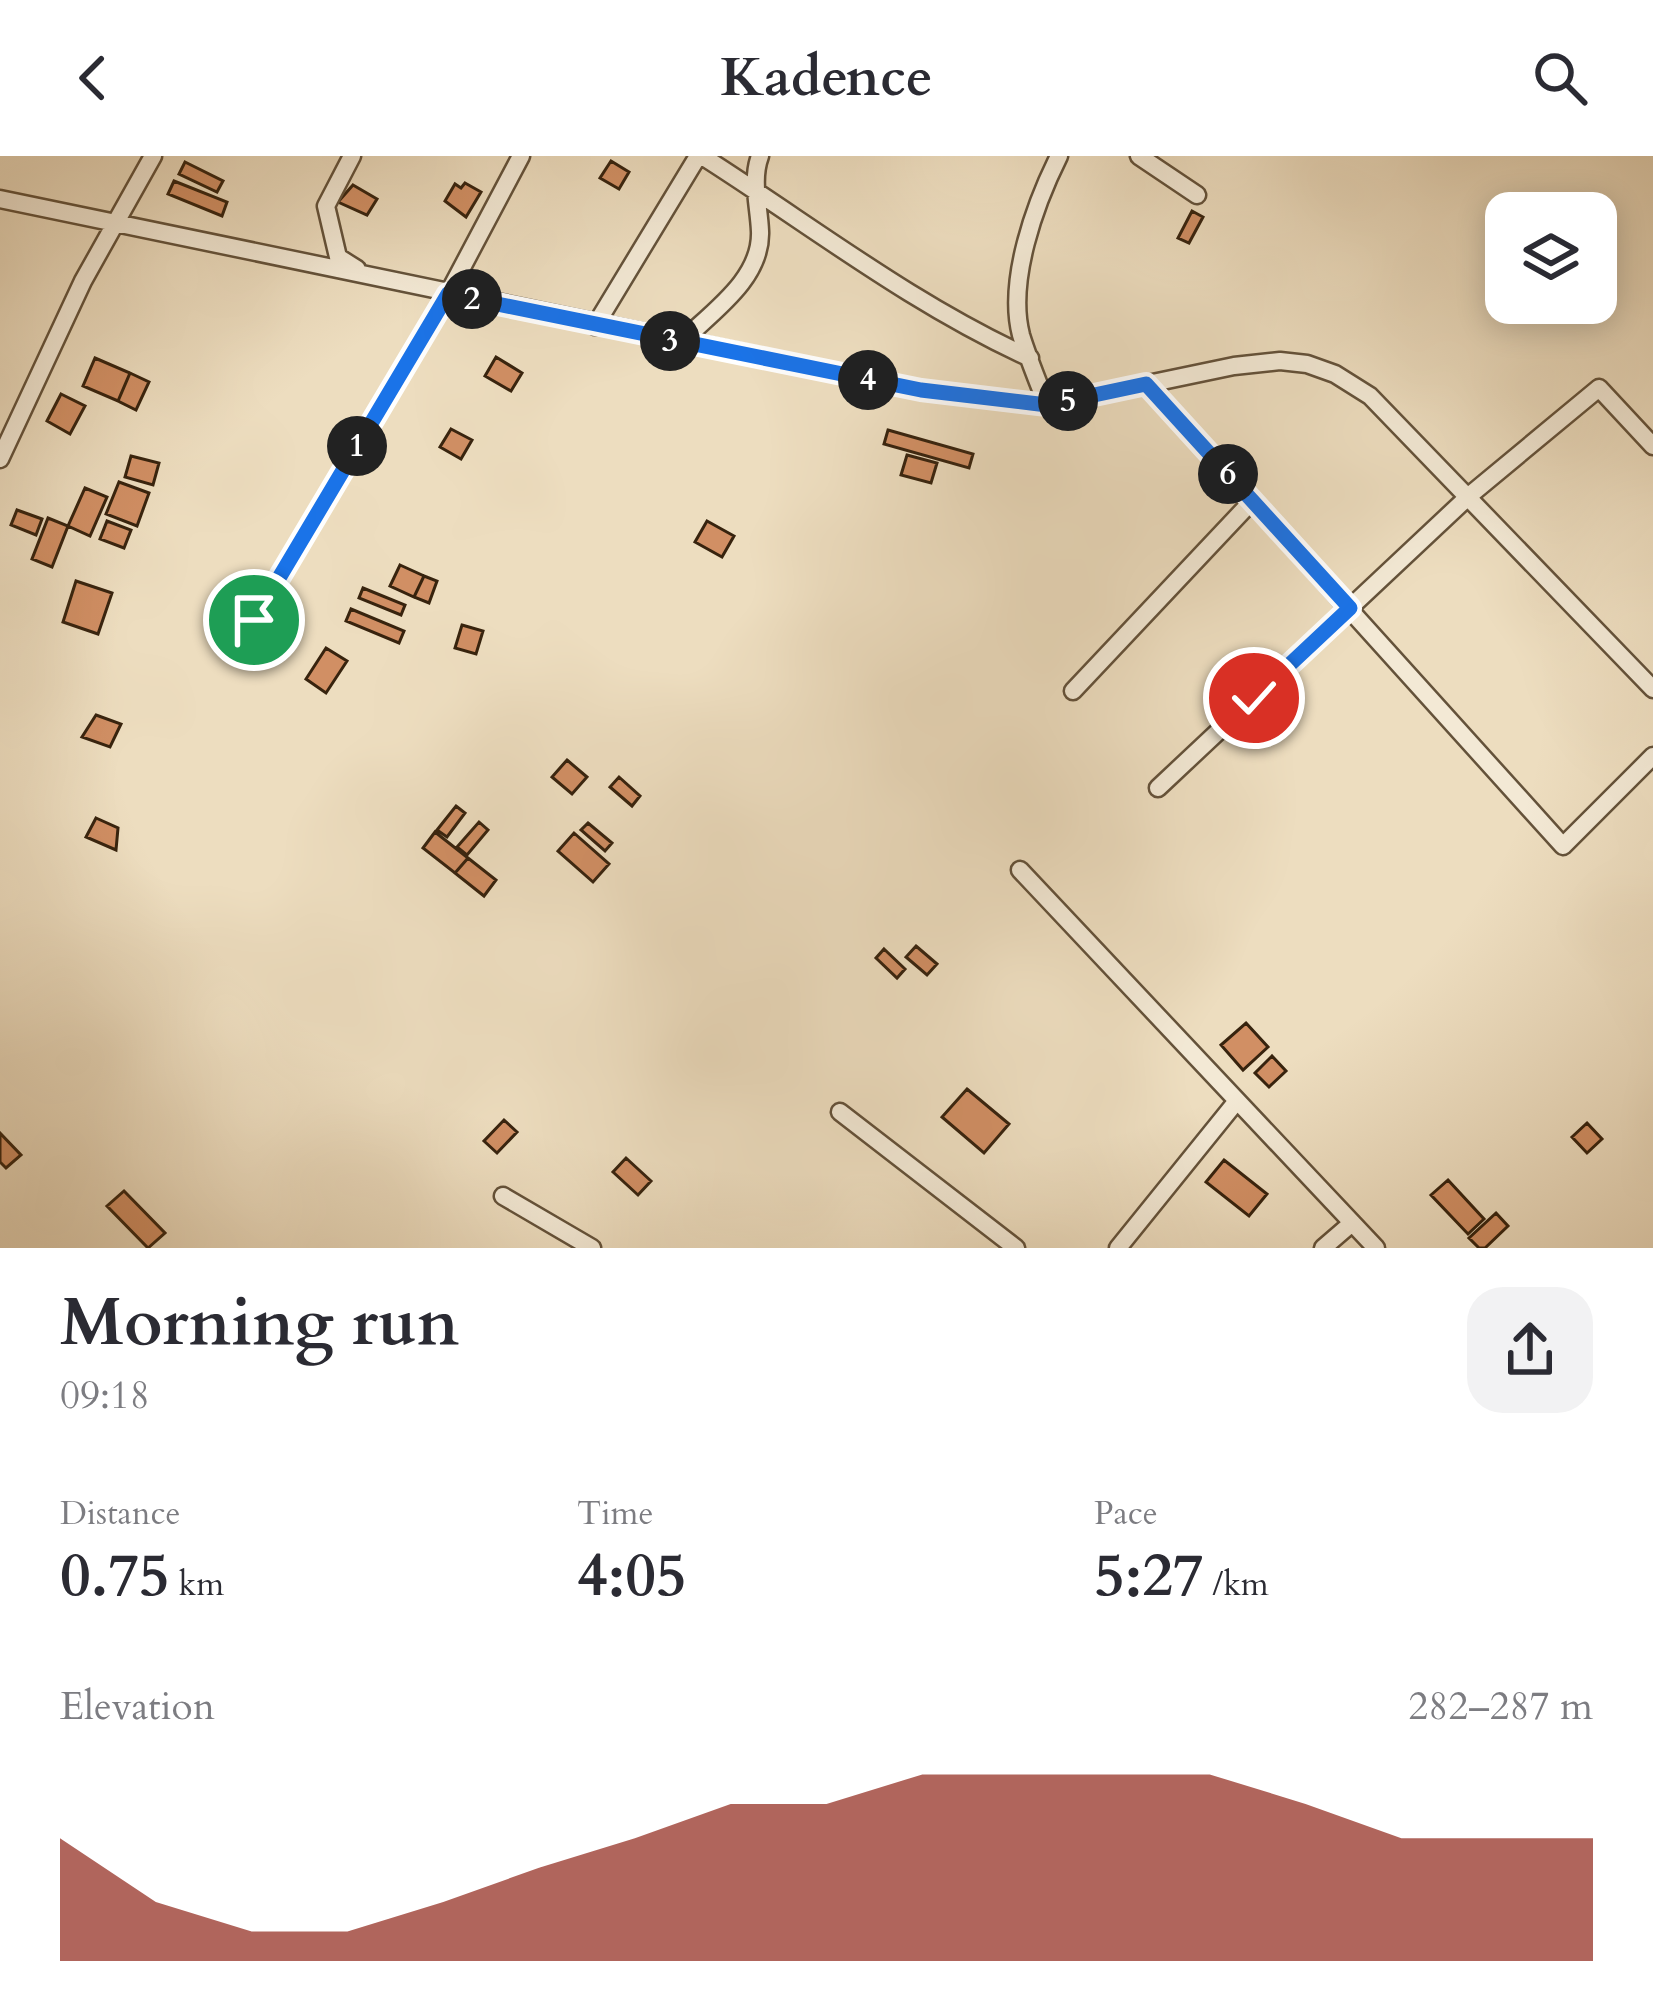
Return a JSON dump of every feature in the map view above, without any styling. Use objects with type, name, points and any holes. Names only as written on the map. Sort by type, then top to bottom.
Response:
[{"type":"street","points":[[0,459],[114,221],[153,156]]},
{"type":"street","points":[[352,156],[326,206],[338,257],[374,278]]},
{"type":"street","points":[[595,326],[700,156],[889,284],[959,326],[1030,358]]},
{"type":"street","points":[[680,343],[756,266],[760,237],[754,171],[760,156]]},
{"type":"street","points":[[1047,405],[1017,302],[1034,207],[1059,156]]},
{"type":"street","points":[[1139,156],[1197,195]]},
{"type":"street","points":[[254,620],[448,294],[512,160]]},
{"type":"street","points":[[0,199],[921,390],[1047,405],[1234,366],[1307,364],[1370,395],[1653,689]]},
{"type":"street","points":[[1146,384],[1563,846],[1653,755]]},
{"type":"street","points":[[1159,788],[1470,495],[1599,388],[1653,446]]},
{"type":"street","points":[[1073,691],[1252,501]]},
{"type":"street","points":[[1020,870],[1376,1248]]},
{"type":"street","points":[[1118,1248],[1236,1102]]},
{"type":"street","points":[[840,1112],[1016,1248]]},
{"type":"street","points":[[503,1196],[592,1248]]},
{"type":"street","points":[[1323,1248],[1352,1223]]},
{"type":"building","points":[[611,161],[629,172],[619,189],[600,178]]},
{"type":"building","points":[[185,162],[223,181],[217,192],[179,174]]},
{"type":"building","points":[[174,181],[227,202],[222,216],[168,194]]},
{"type":"building","points":[[465,183],[481,192],[466,217],[445,201],[455,184],[461,188]]},
{"type":"building","points":[[353,185],[377,199],[367,215],[338,202]]},
{"type":"building","points":[[1192,211],[1203,217],[1189,243],[1178,238]]},
{"type":"building","points":[[496,357],[522,373],[511,391],[485,376]]},
{"type":"building","points":[[95,358],[130,373],[118,401],[83,386]]},
{"type":"building","points":[[130,373],[149,382],[136,410],[118,401]]},
{"type":"building","points":[[61,394],[85,406],[70,434],[47,421]]},
{"type":"building","points":[[451,429],[472,440],[461,459],[440,447]]},
{"type":"building","points":[[888,430],[973,454],[969,468],[884,444]]},
{"type":"building","points":[[907,455],[937,463],[931,483],[901,475]]},
{"type":"building","points":[[131,456],[159,463],[153,485],[125,477]]},
{"type":"building","points":[[119,482],[149,493],[137,526],[106,514]]},
{"type":"building","points":[[85,488],[107,497],[90,536],[68,526]]},
{"type":"building","points":[[17,510],[42,519],[36,535],[11,525]]},
{"type":"building","points":[[48,518],[68,526],[52,567],[32,559]]},
{"type":"building","points":[[107,521],[131,530],[124,548],[100,539]]},
{"type":"building","points":[[707,521],[734,536],[722,557],[695,542]]},
{"type":"building","points":[[400,565],[424,576],[414,597],[390,586]]},
{"type":"building","points":[[424,576],[437,581],[429,603],[414,597]]},
{"type":"building","points":[[76,581],[112,593],[98,634],[63,622]]},
{"type":"building","points":[[363,588],[405,605],[401,615],[359,598]]},
{"type":"building","points":[[351,609],[404,631],[399,643],[346,621]]},
{"type":"building","points":[[462,625],[483,631],[476,654],[455,648]]},
{"type":"building","points":[[326,648],[347,661],[326,693],[306,679]]},
{"type":"building","points":[[96,715],[121,724],[110,747],[82,737]]},
{"type":"building","points":[[567,760],[587,777],[572,794],[552,777]]},
{"type":"building","points":[[619,777],[640,796],[632,806],[610,787]]},
{"type":"building","points":[[456,806],[465,813],[447,837],[437,830]]},
{"type":"building","points":[[96,818],[118,828],[116,850],[86,837]]},
{"type":"building","points":[[479,822],[488,830],[467,855],[457,847]]},
{"type":"building","points":[[588,823],[612,843],[605,851],[581,830]]},
{"type":"building","points":[[435,832],[468,858],[455,873],[423,848]]},
{"type":"building","points":[[574,833],[609,864],[593,882],[558,851]]},
{"type":"building","points":[[468,858],[496,880],[484,896],[455,873]]},
{"type":"building","points":[[916,946],[937,964],[927,975],[906,957]]},
{"type":"building","points":[[884,949],[905,969],[897,978],[876,958]]},
{"type":"building","points":[[1246,1023],[1268,1047],[1243,1070],[1221,1045]]},
{"type":"building","points":[[1272,1056],[1286,1071],[1269,1087],[1255,1073]]},
{"type":"building","points":[[967,1089],[1009,1124],[984,1153],[942,1117]]},
{"type":"building","points":[[504,1120],[517,1132],[497,1153],[484,1141]]},
{"type":"building","points":[[1587,1123],[1602,1139],[1587,1153],[1572,1137]]},
{"type":"building","points":[[0,1133],[21,1155],[6,1168],[0,1162]]},
{"type":"building","points":[[626,1158],[651,1181],[638,1195],[613,1172]]},
{"type":"building","points":[[1224,1160],[1267,1194],[1249,1216],[1206,1182]]},
{"type":"building","points":[[1448,1180],[1484,1219],[1468,1234],[1431,1195]]},
{"type":"building","points":[[124,1191],[165,1233],[148,1248],[107,1206]]},
{"type":"building","points":[[1496,1213],[1508,1226],[1485,1248],[1479,1248],[1469,1238]]},
{"type":"route","points":[[254,620],[448,294],[921,390],[1047,405],[1146,384],[1350,608],[1254,698]]}]
